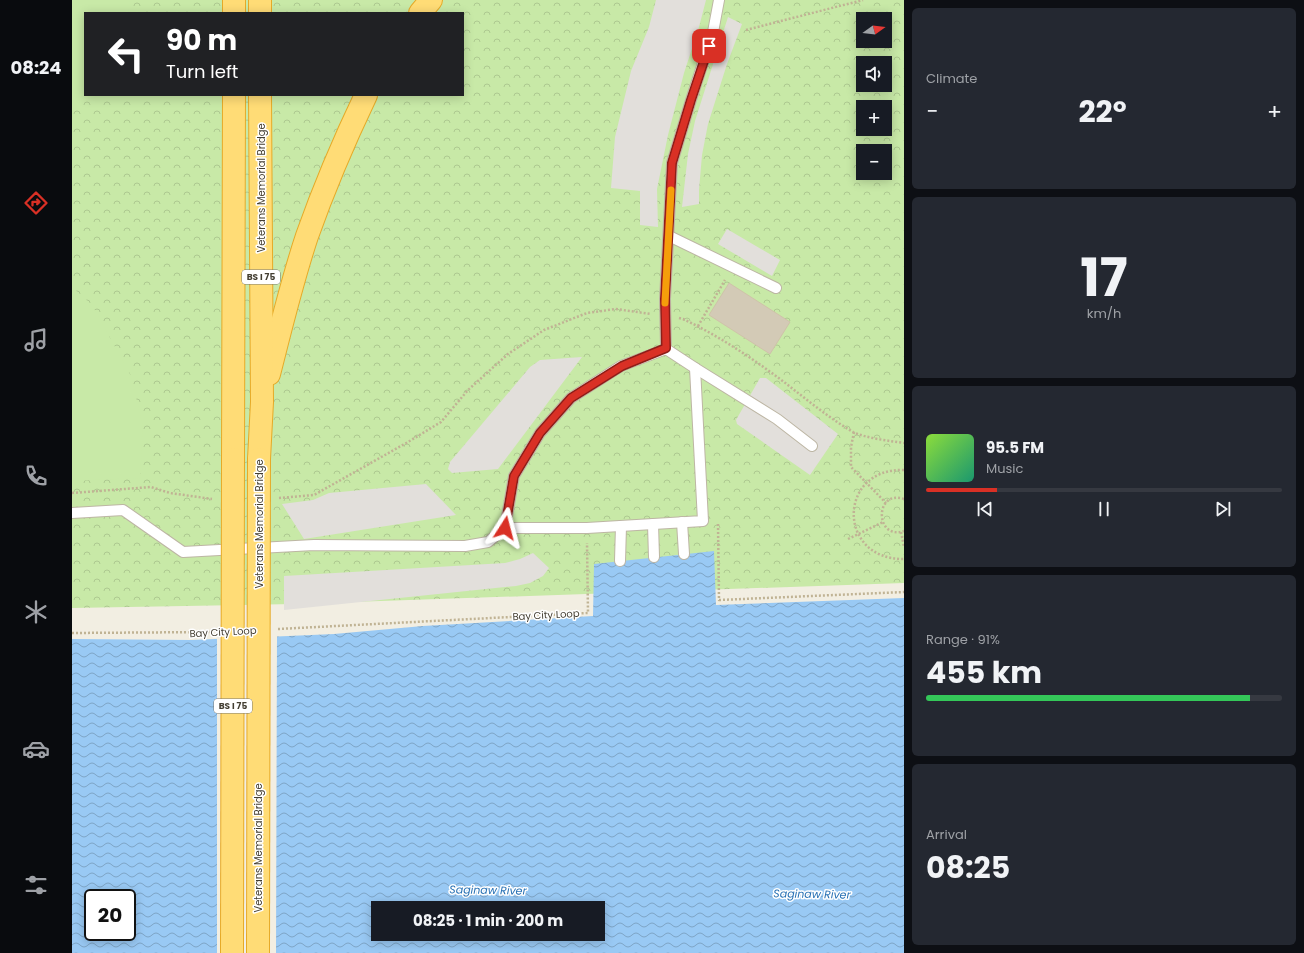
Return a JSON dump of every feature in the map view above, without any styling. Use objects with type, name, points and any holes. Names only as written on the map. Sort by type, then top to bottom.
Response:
[{"type":"highway","points":[[234,0],[234,12]]},
{"type":"highway","points":[[260,0],[260,12]]},
{"type":"highway","points":[[421,12],[432,0]]},
{"type":"highway","name":"BS I 75","points":[[232,953],[234,96]]},
{"type":"highway","name":"Veterans Memorial Bridge","points":[[258,953],[259,459],[262,402],[260,96]]},
{"type":"highway","points":[[262,402],[292,285],[308,236],[342,147],[366,96]]},
{"type":"lane","points":[[666,348],[665,299],[672,163],[713,32],[719,0]]},
{"type":"lane","points":[[669,236],[776,288]]},
{"type":"lane","points":[[666,348],[695,368],[777,418],[812,446]]},
{"type":"lane","points":[[505,528],[514,476],[540,433],[571,398],[622,366],[666,348]]},
{"type":"lane","points":[[72,513],[123,510],[183,552],[314,545],[465,546],[488,542],[505,528],[587,528],[703,521],[695,368]]},
{"type":"lane","points":[[682,522],[684,554]]},
{"type":"lane","points":[[653,524],[654,558]]},
{"type":"lane","points":[[620,561],[621,526]]},
{"type":"path","points":[[746,30],[863,0]]},
{"type":"path","points":[[698,326],[732,267]]},
{"type":"path","points":[[276,498],[314,495],[440,422],[468,390],[508,354],[544,330],[587,313],[616,309],[683,319],[712,332],[765,367],[825,413],[854,432],[904,443]]},
{"type":"path","points":[[854,432],[851,447],[851,467],[886,502]]},
{"type":"path","points":[[904,470],[892,470],[878,474],[866,483],[858,495],[854,508],[854,522],[858,534],[867,547],[879,555],[893,559],[904,558]]},
{"type":"path","points":[[72,493],[151,487],[170,493],[215,499]]},
{"type":"path","points":[[904,499],[895,498],[886,502],[882,509],[881,515],[883,522],[889,530],[902,531],[904,547]]},
{"type":"path","points":[[703,521],[718,522],[719,600],[904,592]]},
{"type":"path","points":[[848,539],[883,522]]},
{"type":"path","name":"Bay City Loop","points":[[270,629],[588,613],[587,528]]},
{"type":"path","name":"Bay City Loop","points":[[72,633],[215,632]]},
{"type":"green space","points":[[72,0],[904,0],[904,583],[294,604],[72,608]]},
{"type":"green space","points":[[72,0],[130,0],[128,12],[84,12],[84,96],[85,96],[72,114]]},
{"type":"green space","points":[[72,287],[92,305],[131,376],[143,427],[140,478],[72,481]]},
{"type":"shaded area","points":[[656,0],[706,0],[684,73],[668,135],[657,189],[658,227],[640,225],[640,191],[611,188],[615,137],[631,71],[649,27]]},
{"type":"shaded area","points":[[728,17],[742,24],[727,64],[708,124],[702,155],[699,204],[682,207],[688,154],[695,121]]},
{"type":"shaded area","points":[[727,229],[780,260],[772,276],[718,244]]},
{"type":"shaded area","points":[[582,357],[498,469],[452,473],[448,469],[450,462],[530,367],[540,360]]},
{"type":"shaded area","points":[[760,378],[766,378],[838,434],[810,475],[737,424],[736,420]]},
{"type":"shaded area","points":[[426,484],[456,515],[304,539],[282,504],[313,500],[329,493]]},
{"type":"shaded area","points":[[533,553],[549,568],[543,576],[530,583],[516,586],[284,610],[284,576],[505,563],[520,559]]},
{"type":"water","name":"Saginaw River","points":[[714,551],[716,605],[904,598],[904,953],[72,953],[72,639],[192,640],[334,634],[423,626],[593,616],[594,564]]},
{"type":"pier","points":[[277,634],[276,953],[217,953],[217,637]]},
{"type":"building","points":[[729,283],[790,322],[770,354],[709,315]]},
{"type":"slow traffic","points":[[665,303],[671,190]]},
{"type":"route","points":[[505,528],[514,476],[540,433],[571,398],[622,366],[666,348],[665,299],[672,163],[709,46]]}]
